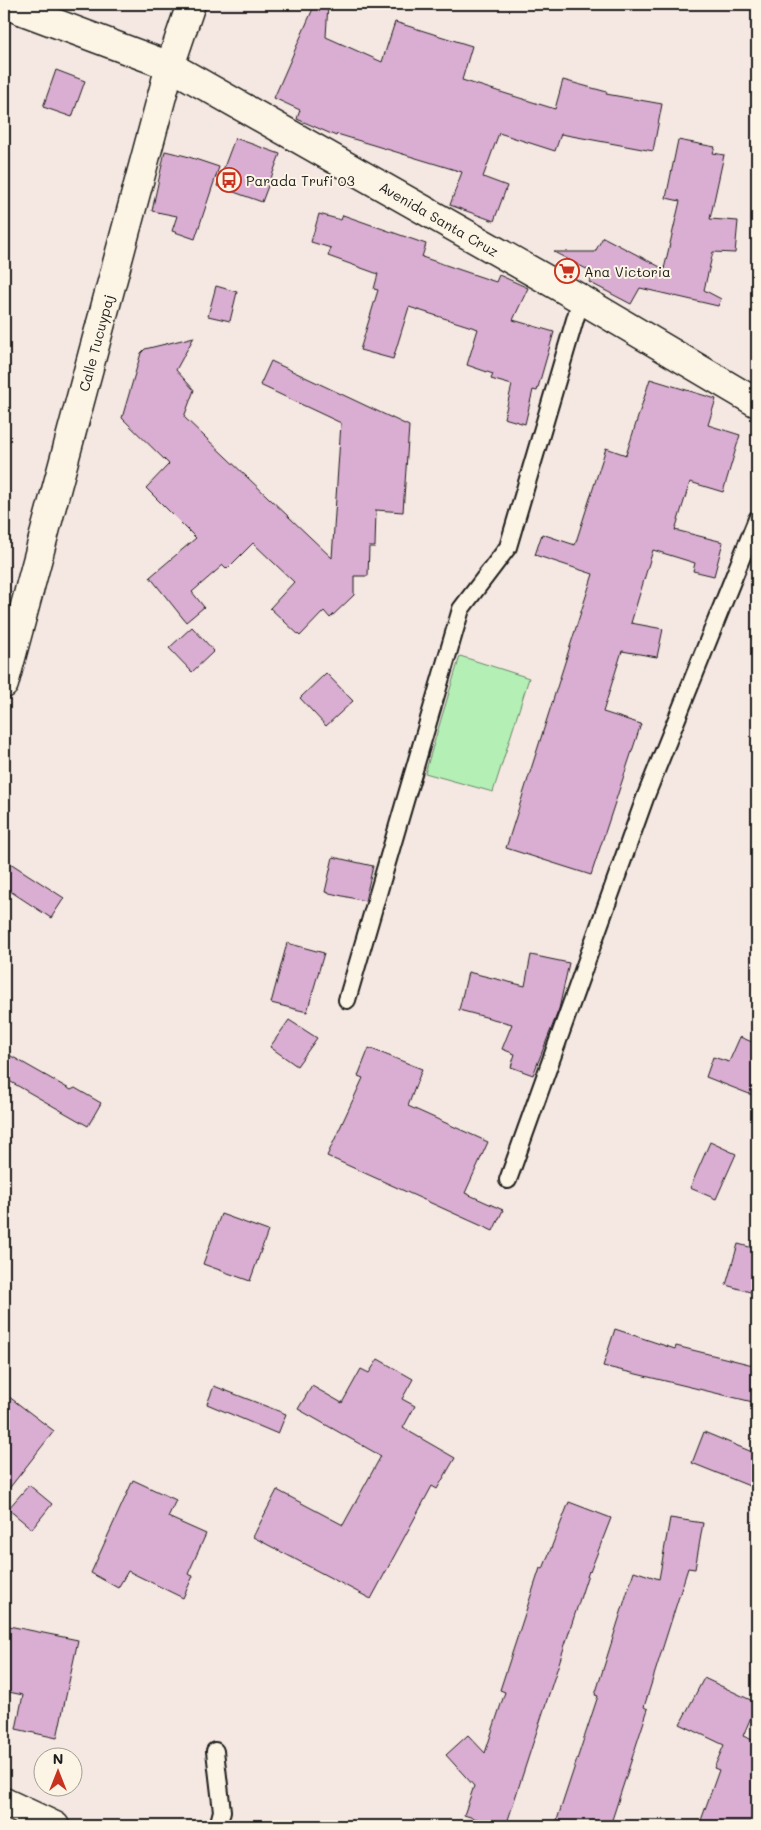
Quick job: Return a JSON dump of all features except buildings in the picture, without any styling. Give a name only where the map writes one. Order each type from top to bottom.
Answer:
[{"type":"street","name":"Avenida Santa Cruz","points":[[4,4],[170,66],[581,300],[757,403]]},
{"type":"street","name":"Calle Tucuypaj","points":[[4,684],[170,66],[191,4]]},
{"type":"street","points":[[4,1802],[55,1826]]},
{"type":"lane","points":[[347,1000],[461,610],[508,547],[581,300]]},
{"type":"lane","points":[[508,1180],[644,798],[757,519]]},
{"type":"lane","points":[[215,1751],[222,1811],[218,1826]]},
{"type":"green space","points":[[460,656],[529,678],[493,792],[425,773]]},
{"type":"place","name":"Parada Trufi 03","points":[[229,180]]},
{"type":"place","name":"Ana Victoria","points":[[567,271]]}]
